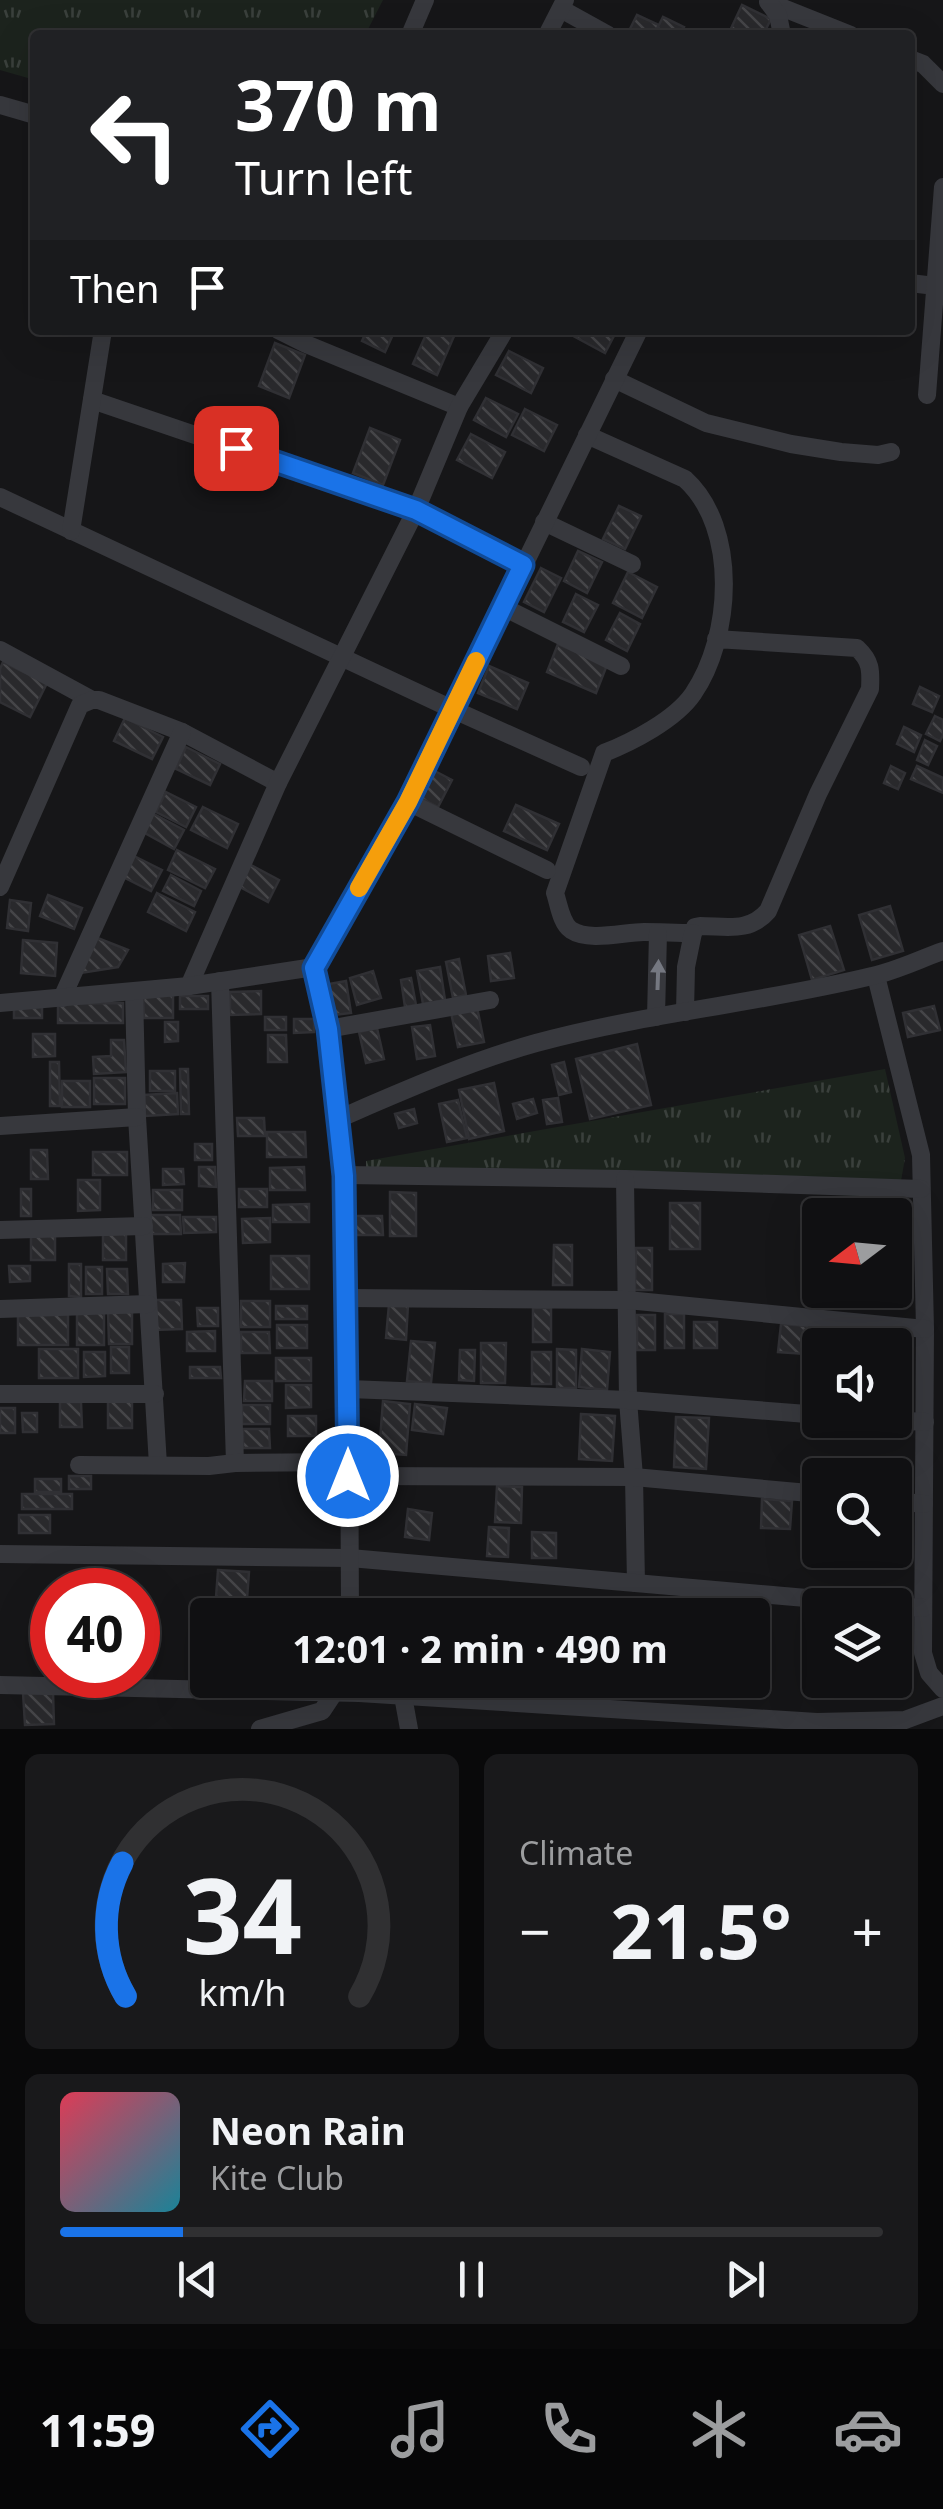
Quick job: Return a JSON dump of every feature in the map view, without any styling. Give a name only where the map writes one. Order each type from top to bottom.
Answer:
[{"type":"street","points":[[412,30],[426,0]]},
{"type":"street","points":[[766,1],[778,15],[781,30]]},
{"type":"street","points":[[766,1],[838,30]]},
{"type":"street","points":[[550,30],[563,5],[600,30]]},
{"type":"street","points":[[915,61],[943,84]]},
{"type":"street","points":[[0,105],[30,114]]},
{"type":"street","points":[[928,395],[943,187]]},
{"type":"street","points":[[915,284],[936,286]]},
{"type":"street","points":[[72,532],[102,335]]},
{"type":"street","points":[[288,335],[459,407]]},
{"type":"street","points":[[189,986],[278,783],[416,510],[459,407],[502,335]]},
{"type":"street","points":[[350,1598],[344,1176],[328,1029],[314,968],[408,802],[636,335]]},
{"type":"street","points":[[614,379],[706,423],[841,452],[891,452]]},
{"type":"street","points":[[92,400],[416,510],[523,565]]},
{"type":"street","points":[[587,435],[684,479],[697,490],[716,530],[724,574],[724,607],[711,659],[692,696],[658,726],[604,753],[556,893],[569,929],[578,933],[601,936],[693,932]]},
{"type":"street","points":[[0,497],[581,767]]},
{"type":"street","points":[[544,522],[632,564]]},
{"type":"street","points":[[503,607],[622,666]]},
{"type":"street","points":[[685,1012],[686,967],[695,928],[749,926],[768,911],[818,794],[870,688],[872,669],[857,648],[716,639]]},
{"type":"street","points":[[0,650],[92,700]]},
{"type":"street","points":[[0,887],[80,705],[92,700],[182,732],[278,783]]},
{"type":"street","points":[[62,998],[182,732]]},
{"type":"street","points":[[408,802],[547,870]]},
{"type":"street","points":[[656,1017],[658,933]]},
{"type":"street","points":[[338,1119],[419,1084],[535,1044],[876,976],[943,951]]},
{"type":"street","points":[[0,1003],[189,986],[314,968]]},
{"type":"street","points":[[434,1698],[816,1722],[904,1720],[942,1706],[923,1653],[924,1504],[934,1463],[925,1422],[934,1352],[925,1328],[921,1155],[876,976]]},
{"type":"street","points":[[220,981],[235,1463]]},
{"type":"street","points":[[134,992],[158,1466]]},
{"type":"street","points":[[328,1029],[490,1000]]},
{"type":"street","points":[[0,1126],[138,1117]]},
{"type":"street","points":[[344,1176],[625,1179],[921,1189]]},
{"type":"street","points":[[625,1179],[628,1400],[636,1583]]},
{"type":"street","points":[[0,1230],[144,1226]]},
{"type":"street","points":[[346,1298],[627,1300],[925,1328]]},
{"type":"street","points":[[0,1309],[148,1304]]},
{"type":"street","points":[[349,1390],[628,1400],[802,1414]]},
{"type":"street","points":[[0,1394],[155,1394]]},
{"type":"street","points":[[912,1421],[925,1422]]},
{"type":"street","points":[[78,1465],[235,1463],[634,1477],[802,1492]]},
{"type":"street","points":[[912,1503],[924,1504]]},
{"type":"street","points":[[0,1554],[350,1558],[802,1598]]},
{"type":"street","points":[[912,1607],[924,1608]]},
{"type":"street","points":[[0,1686],[190,1687]]},
{"type":"street","points":[[260,1729],[322,1711],[334,1698]]},
{"type":"street","points":[[402,1698],[410,1729]]},
{"type":"green space","points":[[0,0],[383,0],[368,30],[30,30],[30,79],[0,70]]},
{"type":"green space","points":[[885,1069],[905,1158],[898,1198],[366,1172],[366,1161]]},
{"type":"building","points":[[742,5],[771,19],[766,30],[730,30]]},
{"type":"building","points":[[637,15],[659,25],[656,30],[630,30]]},
{"type":"building","points":[[663,17],[684,27],[682,30],[656,30]]},
{"type":"building","points":[[365,335],[393,335],[385,352],[362,341]]},
{"type":"building","points":[[426,335],[455,335],[437,375],[413,364]]},
{"type":"building","points":[[571,335],[614,335],[605,353]]},
{"type":"building","points":[[275,343],[305,355],[289,398],[259,386]]},
{"type":"building","points":[[509,351],[543,368],[531,393],[496,375]]},
{"type":"building","points":[[486,398],[518,414],[506,437],[474,420]]},
{"type":"building","points":[[525,409],[557,425],[544,451],[512,435]]},
{"type":"building","points":[[370,428],[400,440],[383,485],[353,473]]},
{"type":"building","points":[[471,434],[505,452],[492,478],[457,460]]},
{"type":"building","points":[[619,506],[641,516],[625,549],[603,539]]},
{"type":"building","points":[[578,551],[602,562],[587,593],[564,581]]},
{"type":"building","points":[[541,568],[561,578],[544,612],[524,602]]},
{"type":"building","points":[[628,572],[657,587],[642,618],[613,603]]},
{"type":"building","points":[[576,594],[598,605],[584,632],[563,622]]},
{"type":"building","points":[[620,613],[640,624],[627,651],[606,640]]},
{"type":"building","points":[[558,644],[607,665],[596,693],[547,672]]},
{"type":"building","points":[[3,662],[47,683],[30,717],[0,702]]},
{"type":"building","points":[[489,666],[528,683],[517,709],[478,693]]},
{"type":"building","points":[[920,687],[939,696],[932,712],[913,704]]},
{"type":"building","points":[[935,716],[943,720],[940,741],[926,734]]},
{"type":"building","points":[[125,718],[163,737],[152,759],[114,741]]},
{"type":"building","points":[[904,727],[921,735],[914,752],[897,744]]},
{"type":"building","points":[[925,740],[937,746],[928,765],[917,760]]},
{"type":"building","points":[[186,747],[220,764],[210,785],[176,769]]},
{"type":"building","points":[[891,766],[905,773],[898,789],[884,783]]},
{"type":"building","points":[[917,766],[943,778],[943,793],[911,779]]},
{"type":"building","points":[[429,768],[452,780],[438,807],[415,795]]},
{"type":"building","points":[[166,792],[196,807],[186,827],[156,812]]},
{"type":"building","points":[[516,805],[559,824],[547,850],[504,831]]},
{"type":"building","points":[[203,807],[238,824],[227,848],[191,830]]},
{"type":"building","points":[[150,812],[184,830],[174,849],[141,831]]},
{"type":"building","points":[[177,850],[215,869],[205,888],[168,870]]},
{"type":"building","points":[[132,855],[162,870],[151,891],[121,876]]},
{"type":"building","points":[[249,864],[279,880],[268,902],[238,886]]},
{"type":"building","points":[[171,875],[201,891],[194,906],[163,891]]},
{"type":"building","points":[[157,893],[195,912],[186,931],[148,912]]},
{"type":"building","points":[[48,895],[82,908],[74,929],[40,916]]},
{"type":"building","points":[[10,900],[31,903],[28,931],[7,928]]},
{"type":"building","points":[[890,906],[903,951],[872,960],[859,915]]},
{"type":"building","points":[[830,926],[844,970],[812,980],[799,935]]},
{"type":"building","points":[[95,937],[128,950],[118,967],[81,973]]},
{"type":"building","points":[[23,940],[57,943],[55,976],[21,973]]},
{"type":"building","points":[[510,953],[514,978],[491,981],[488,956]]},
{"type":"building","points":[[459,959],[466,995],[453,998],[446,962]]},
{"type":"building","points":[[440,967],[445,1000],[423,1004],[417,971]]},
{"type":"building","points":[[373,971],[381,998],[357,1005],[350,978]]},
{"type":"building","points":[[411,978],[416,1005],[405,1007],[401,980]]},
{"type":"building","points":[[346,981],[351,1013],[333,1015],[329,984]]},
{"type":"building","points":[[261,991],[261,1014],[230,1015],[230,992]]},
{"type":"building","points":[[143,995],[173,995],[173,1018],[144,1018]]},
{"type":"building","points":[[180,996],[208,996],[208,1009],[180,1009]]},
{"type":"building","points":[[123,1003],[123,1023],[58,1023],[58,1004]]},
{"type":"building","points":[[14,1005],[42,1005],[42,1018],[14,1018]]},
{"type":"building","points":[[934,1006],[940,1030],[908,1037],[903,1013]]},
{"type":"building","points":[[477,1007],[484,1042],[458,1047],[451,1012]]},
{"type":"building","points":[[265,1017],[286,1017],[286,1030],[265,1030]]},
{"type":"building","points":[[294,1019],[314,1019],[314,1032],[294,1033]]},
{"type":"building","points":[[165,1022],[178,1022],[178,1041],[165,1042]]},
{"type":"building","points":[[430,1025],[435,1056],[417,1059],[412,1027]]},
{"type":"building","points":[[377,1028],[384,1059],[366,1063],[359,1032]]},
{"type":"building","points":[[33,1034],[55,1034],[55,1056],[33,1057]]},
{"type":"building","points":[[268,1035],[286,1035],[287,1062],[268,1062]]},
{"type":"building","points":[[111,1040],[124,1040],[126,1072],[94,1074],[93,1057],[111,1056]]},
{"type":"building","points":[[637,1044],[651,1105],[590,1119],[576,1059]]},
{"type":"building","points":[[50,1062],[59,1062],[60,1106],[50,1106]]},
{"type":"building","points":[[564,1062],[571,1092],[559,1095],[552,1065]]},
{"type":"building","points":[[180,1069],[188,1069],[189,1114],[181,1114]]},
{"type":"building","points":[[150,1071],[175,1071],[175,1091],[150,1091]]},
{"type":"building","points":[[94,1078],[125,1078],[125,1104],[94,1104]]},
{"type":"building","points":[[62,1081],[90,1081],[90,1107],[62,1107]]},
{"type":"building","points":[[494,1083],[504,1131],[469,1139],[459,1090]]},
{"type":"building","points":[[177,1093],[178,1114],[145,1116],[144,1095]]},
{"type":"building","points":[[558,1098],[562,1122],[547,1124],[543,1100]]},
{"type":"building","points":[[533,1099],[537,1113],[517,1119],[513,1104]]},
{"type":"building","points":[[458,1100],[467,1138],[447,1142],[439,1104]]},
{"type":"building","points":[[414,1109],[417,1123],[399,1128],[395,1114]]},
{"type":"building","points":[[237,1118],[264,1118],[265,1136],[238,1136]]},
{"type":"building","points":[[267,1132],[305,1132],[306,1157],[267,1157]]},
{"type":"building","points":[[195,1144],[212,1144],[212,1160],[195,1160]]},
{"type":"building","points":[[31,1150],[47,1150],[48,1179],[31,1179]]},
{"type":"building","points":[[93,1152],[127,1152],[127,1175],[93,1175]]},
{"type":"building","points":[[199,1167],[215,1167],[216,1187],[199,1186]]},
{"type":"building","points":[[304,1167],[305,1190],[270,1190],[270,1168]]},
{"type":"building","points":[[163,1169],[183,1169],[184,1184],[163,1185]]},
{"type":"building","points":[[78,1180],[100,1180],[100,1210],[78,1211]]},
{"type":"building","points":[[21,1189],[31,1189],[31,1216],[21,1216]]},
{"type":"building","points":[[239,1189],[267,1189],[267,1207],[239,1207]]},
{"type":"building","points":[[153,1190],[182,1190],[182,1210],[153,1210]]},
{"type":"building","points":[[390,1192],[416,1193],[416,1236],[390,1236]]},
{"type":"building","points":[[670,1203],[700,1203],[700,1249],[670,1249]]},
{"type":"building","points":[[309,1204],[309,1222],[273,1222],[273,1205]]},
{"type":"building","points":[[150,1215],[180,1215],[181,1234],[151,1234]]},
{"type":"building","points":[[354,1216],[382,1216],[383,1235],[354,1235]]},
{"type":"building","points":[[183,1217],[216,1217],[216,1232],[184,1233]]},
{"type":"building","points":[[270,1218],[270,1242],[243,1243],[242,1219]]},
{"type":"building","points":[[31,1232],[55,1232],[55,1260],[31,1260]]},
{"type":"building","points":[[103,1233],[126,1233],[126,1260],[103,1260]]},
{"type":"building","points":[[554,1245],[572,1245],[572,1285],[553,1285]]},
{"type":"building","points":[[636,1248],[652,1248],[652,1290],[635,1290]]},
{"type":"building","points":[[271,1256],[309,1256],[309,1289],[271,1289]]},
{"type":"building","points":[[185,1263],[184,1282],[163,1282],[163,1264]]},
{"type":"building","points":[[69,1264],[81,1264],[81,1297],[69,1296]]},
{"type":"building","points":[[9,1266],[30,1266],[30,1281],[10,1282]]},
{"type":"building","points":[[86,1267],[102,1267],[102,1294],[86,1294]]},
{"type":"building","points":[[107,1269],[127,1269],[128,1294],[108,1294]]},
{"type":"building","points":[[154,1300],[181,1300],[182,1329],[154,1330]]},
{"type":"building","points":[[241,1301],[270,1301],[270,1327],[241,1327]]},
{"type":"building","points":[[389,1304],[408,1305],[406,1340],[386,1338]]},
{"type":"building","points":[[276,1306],[307,1306],[307,1319],[276,1319]]},
{"type":"building","points":[[197,1308],[218,1308],[218,1326],[198,1326]]},
{"type":"building","points":[[533,1308],[551,1308],[551,1342],[533,1342]]},
{"type":"building","points":[[77,1311],[104,1311],[104,1345],[77,1345]]},
{"type":"building","points":[[108,1311],[132,1311],[132,1344],[109,1344]]},
{"type":"building","points":[[68,1313],[68,1345],[18,1345],[18,1314]]},
{"type":"building","points":[[665,1314],[684,1314],[684,1348],[665,1348]]},
{"type":"building","points":[[637,1315],[655,1315],[655,1350],[637,1350]]},
{"type":"building","points":[[694,1322],[717,1322],[717,1348],[694,1348]]},
{"type":"building","points":[[781,1324],[807,1326],[802,1328],[802,1354],[778,1352]]},
{"type":"building","points":[[277,1325],[307,1325],[307,1348],[277,1348]]},
{"type":"building","points":[[215,1331],[215,1351],[187,1351],[187,1332]]},
{"type":"building","points":[[241,1332],[269,1332],[270,1353],[241,1353]]},
{"type":"building","points":[[411,1341],[435,1343],[431,1383],[407,1381]]},
{"type":"building","points":[[481,1343],[506,1343],[505,1383],[481,1383]]},
{"type":"building","points":[[111,1347],[129,1347],[129,1373],[111,1373]]},
{"type":"building","points":[[39,1349],[78,1349],[78,1378],[39,1378]]},
{"type":"building","points":[[557,1349],[576,1350],[576,1388],[557,1388]]},
{"type":"building","points":[[582,1349],[610,1352],[607,1390],[579,1387]]},
{"type":"building","points":[[460,1350],[475,1350],[474,1381],[459,1380]]},
{"type":"building","points":[[84,1352],[105,1352],[105,1376],[84,1377]]},
{"type":"building","points":[[532,1352],[551,1352],[551,1384],[532,1384]]},
{"type":"building","points":[[276,1358],[311,1358],[311,1381],[276,1381]]},
{"type":"building","points":[[190,1367],[220,1367],[221,1378],[190,1378]]},
{"type":"building","points":[[245,1381],[272,1381],[272,1401],[244,1401]]},
{"type":"building","points":[[286,1385],[311,1385],[311,1407],[286,1408]]},
{"type":"building","points":[[108,1398],[132,1398],[132,1428],[108,1428]]},
{"type":"building","points":[[383,1401],[410,1404],[406,1455],[379,1453]]},
{"type":"building","points":[[60,1402],[81,1402],[82,1427],[60,1427]]},
{"type":"building","points":[[415,1404],[447,1408],[443,1434],[412,1430]]},
{"type":"building","points":[[242,1405],[270,1405],[270,1424],[242,1424]]},
{"type":"building","points":[[0,1408],[15,1408],[15,1433],[0,1433]]},
{"type":"building","points":[[22,1413],[37,1413],[37,1432],[23,1432]]},
{"type":"building","points":[[581,1414],[615,1416],[612,1461],[579,1459]]},
{"type":"building","points":[[288,1416],[316,1416],[316,1436],[288,1436]]},
{"type":"building","points":[[676,1417],[709,1418],[706,1469],[674,1467]]},
{"type":"building","points":[[243,1429],[269,1429],[270,1448],[243,1448]]},
{"type":"building","points":[[69,1476],[91,1476],[91,1489],[69,1489]]},
{"type":"building","points":[[35,1479],[61,1479],[61,1492],[35,1492]]},
{"type":"building","points":[[497,1486],[522,1487],[521,1523],[495,1522]]},
{"type":"building","points":[[22,1494],[72,1494],[72,1509],[22,1509]]},
{"type":"building","points":[[762,1499],[792,1501],[790,1529],[761,1528]]},
{"type":"building","points":[[408,1509],[432,1513],[429,1540],[405,1537]]},
{"type":"building","points":[[19,1515],[50,1515],[50,1533],[19,1533]]},
{"type":"building","points":[[489,1527],[509,1528],[508,1557],[487,1556]]},
{"type":"building","points":[[532,1532],[556,1533],[556,1558],[532,1558]]},
{"type":"building","points":[[218,1570],[249,1572],[247,1598],[216,1598]]},
{"type":"building","points":[[23,1693],[30,1693],[30,1698],[53,1698],[54,1724],[25,1725]]},
{"type":"slow traffic","points":[[359,888],[408,802],[476,661]]},
{"type":"route","points":[[236,448],[416,510],[523,565],[408,802],[314,968],[328,1029],[344,1176],[348,1476]]}]
